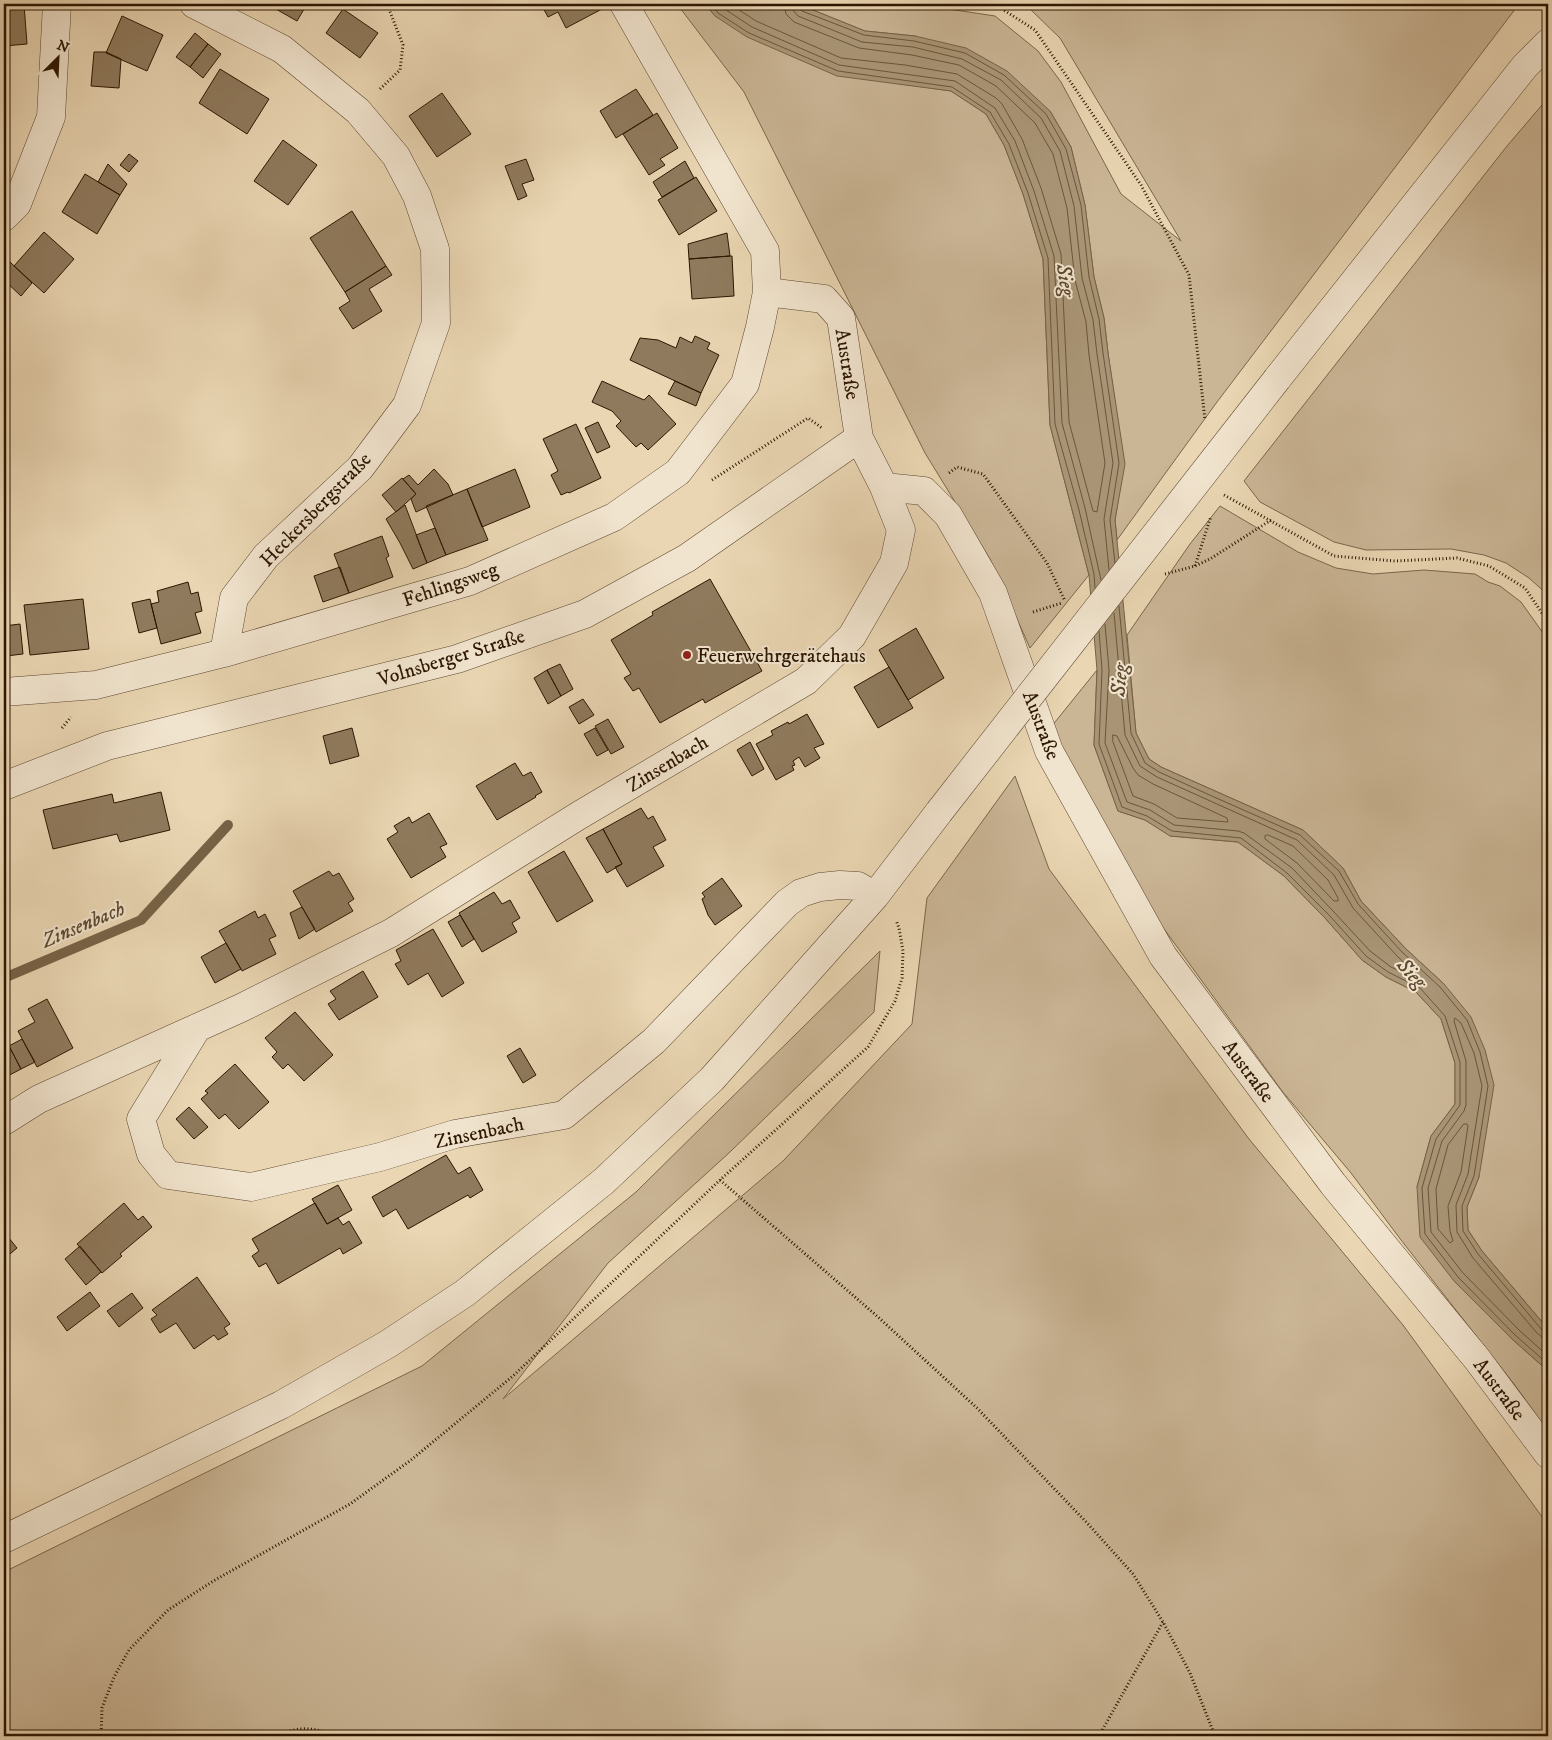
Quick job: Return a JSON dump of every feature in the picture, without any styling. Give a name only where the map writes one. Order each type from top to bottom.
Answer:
[{"type":"street","points":[[4,217],[17,204],[51,117],[58,4]]},
{"type":"street","name":"Heckersbergstraße","points":[[194,4],[282,49],[358,111],[396,156],[416,196],[435,249],[436,323],[407,405],[360,468],[266,556],[234,598],[224,653]]},
{"type":"street","points":[[624,4],[765,252],[767,292]]},
{"type":"street","points":[[1525,66],[1548,24]]},
{"type":"street","points":[[4,1539],[281,1405],[388,1344],[465,1293],[604,1181],[712,1079],[875,896],[1277,379],[1525,66],[1548,43]]},
{"type":"street","name":"Fehlingsweg","points":[[4,692],[96,685],[224,653],[470,581],[614,518],[678,472],[745,384],[767,292]]},
{"type":"street","name":"Austraße","points":[[767,292],[824,299],[841,318],[853,442],[884,488]]},
{"type":"street","name":"Volnsberger Straße","points":[[4,786],[107,746],[457,660],[585,614],[687,558],[853,442]]},
{"type":"street","points":[[884,488],[924,492]]},
{"type":"street","name":"Zinsenbach","points":[[4,1121],[39,1100],[241,1008],[391,933],[578,816],[806,681],[852,636],[894,564],[901,530],[884,488]]},
{"type":"street","name":"Austraße","points":[[924,492],[948,515],[993,593],[1049,751],[1163,956],[1333,1184],[1477,1359],[1548,1454]]},
{"type":"street","name":"Zinsenbach","points":[[196,1028],[141,1119],[151,1154],[168,1175],[252,1187],[380,1157],[455,1134],[564,1114],[654,1040],[787,903],[801,893],[840,885],[858,886],[875,896]]},
{"type":"path","points":[[387,4],[404,45],[400,70]]},
{"type":"path","points":[[981,4],[999,7],[1036,30],[1141,185],[1189,275],[1205,421]]},
{"type":"path","points":[[678,472],[710,482],[808,418],[853,442]]},
{"type":"path","points":[[924,492],[957,467],[982,474],[1048,563],[1066,602]]},
{"type":"path","points":[[1220,492],[1334,556],[1394,561],[1457,558],[1490,566],[1526,588],[1548,622]]},
{"type":"path","points":[[1195,566],[1214,510]]},
{"type":"path","points":[[1183,569],[1195,566],[1210,558],[1271,520]]},
{"type":"path","points":[[101,1736],[102,1708],[114,1678],[129,1650],[168,1610],[215,1580],[350,1504],[410,1460],[513,1376],[720,1180],[868,1047],[895,1001],[902,978],[903,951],[899,928],[893,911],[875,896]]},
{"type":"path","points":[[720,1180],[878,1317],[978,1408],[1133,1574],[1163,1622],[1190,1673],[1215,1736]]},
{"type":"path","points":[[1099,1736],[1163,1622]]},
{"type":"path","points":[[277,1736],[297,1729],[316,1729],[337,1736]]},
{"type":"shaded area","points":[[677,4],[705,4],[715,16],[903,84],[951,91],[986,114],[1004,145],[1023,194],[1043,259],[1050,425],[1089,575],[1030,648],[990,559],[925,453],[744,92]]},
{"type":"shaded area","points":[[798,4],[916,4],[995,16],[1038,51],[1061,82],[1121,194],[1181,241],[1060,38],[1030,9],[1010,4],[1519,4],[1217,402],[1117,540],[1115,520],[1124,464],[1104,318],[1094,277],[1085,205],[1071,147],[1050,111],[915,36],[865,31]]},
{"type":"shaded area","points":[[1548,98],[1548,595],[1529,578],[1506,563],[1484,555],[1451,549],[1366,550],[1334,542],[1260,502],[1244,481],[1507,146]]},
{"type":"shaded area","points":[[1220,506],[1298,552],[1336,568],[1373,574],[1424,570],[1475,574],[1488,582],[1500,586],[1521,602],[1548,640],[1548,1329],[1482,1251],[1468,1230],[1467,1207],[1479,1177],[1444,984],[1406,949],[1361,901],[1343,868],[1303,830],[1161,767],[1149,759],[1136,733],[1127,635],[1190,544]]},
{"type":"shaded area","points":[[1097,670],[1094,745],[1118,811],[1145,820],[1171,836],[1238,842],[1284,876],[1362,960],[1386,977],[1416,992],[1441,1019],[1455,1063],[1455,1104],[1431,1136],[1417,1187],[1512,1339],[1548,1371],[1548,1431],[1514,1384],[1351,1173],[1282,1091],[1159,922],[1051,727]]},
{"type":"shaded area","points":[[1015,776],[1049,869],[1249,1139],[1403,1325],[1548,1525],[1548,1736],[4,1736],[4,1572],[422,1366],[636,1192],[880,951],[874,1012],[730,1152],[608,1263],[503,1399],[783,1161],[912,1024],[927,898]]},
{"type":"water","name":"Sieg","points":[[705,4],[798,4],[865,31],[915,36],[966,48],[1007,71],[1050,111],[1071,147],[1085,205],[1094,277],[1104,318],[1125,464],[1115,520],[1136,733],[1149,759],[1161,767],[1303,830],[1343,868],[1361,901],[1406,949],[1444,984],[1471,1017],[1485,1050],[1494,1085],[1479,1177],[1467,1207],[1468,1230],[1482,1251],[1548,1329],[1548,1371],[1512,1339],[1454,1281],[1420,1237],[1417,1187],[1431,1136],[1455,1104],[1455,1063],[1441,1019],[1416,992],[1386,977],[1362,960],[1284,876],[1238,842],[1170,836],[1145,820],[1118,811],[1094,745],[1097,670],[1089,575],[1050,425],[1043,259],[1023,194],[1004,145],[986,114],[951,91],[837,76],[747,37],[715,16]]},
{"type":"building","points":[[4,4],[24,4],[27,44],[4,46]]},
{"type":"building","points":[[267,4],[307,4],[297,21]]},
{"type":"building","points":[[541,4],[599,4],[602,9],[566,28],[558,12],[548,17]]},
{"type":"building","points":[[343,9],[378,33],[360,58],[326,33]]},
{"type":"building","points":[[122,16],[163,35],[147,71],[106,53]]},
{"type":"building","points":[[195,33],[208,44],[190,67],[176,57]]},
{"type":"building","points":[[208,44],[221,54],[203,78],[190,67]]},
{"type":"building","points":[[94,52],[106,52],[121,59],[119,88],[91,86]]},
{"type":"building","points":[[220,69],[269,99],[247,134],[199,103]]},
{"type":"building","points":[[636,89],[653,115],[616,138],[600,111]]},
{"type":"building","points":[[442,93],[471,134],[437,157],[409,116]]},
{"type":"building","points":[[657,113],[678,148],[660,159],[665,165],[649,175],[623,134]]},
{"type":"building","points":[[283,140],[317,165],[288,205],[254,181]]},
{"type":"building","points":[[129,154],[138,161],[129,172],[120,165]]},
{"type":"building","points":[[526,159],[534,180],[522,184],[527,196],[518,200],[505,166]]},
{"type":"building","points":[[685,161],[694,178],[662,197],[653,182]]},
{"type":"building","points":[[108,164],[127,184],[120,195],[98,182]]},
{"type":"building","points":[[85,174],[120,195],[97,234],[62,212]]},
{"type":"building","points":[[696,177],[717,211],[679,235],[658,200]]},
{"type":"building","points":[[352,211],[386,266],[345,292],[310,238]]},
{"type":"building","points":[[44,232],[74,259],[44,293],[14,266]]},
{"type":"building","points":[[727,233],[730,256],[689,259],[688,244]]},
{"type":"building","points":[[732,256],[734,296],[692,299],[689,259]]},
{"type":"building","points":[[10,262],[32,283],[21,296],[4,280],[4,269]]},
{"type":"building","points":[[386,266],[392,275],[369,289],[382,311],[353,329],[339,308],[350,301],[345,292]]},
{"type":"building","points":[[695,336],[710,343],[707,349],[719,355],[701,393],[630,360],[640,338],[658,340],[676,348],[680,337],[692,343]]},
{"type":"building","points":[[602,381],[644,400],[649,395],[676,424],[648,450],[641,443],[636,447],[616,426],[621,421],[612,411],[592,402]]},
{"type":"building","points":[[675,381],[701,393],[696,406],[668,394]]},
{"type":"building","points":[[598,422],[610,447],[597,453],[585,428]]},
{"type":"building","points":[[576,424],[601,478],[561,495],[551,475],[558,471],[543,439]]},
{"type":"building","points":[[434,469],[448,484],[453,495],[416,512],[411,499],[416,494],[403,479],[409,475],[418,485]]},
{"type":"building","points":[[515,469],[530,507],[482,527],[467,489]]},
{"type":"building","points":[[402,478],[416,494],[396,512],[382,495]]},
{"type":"building","points":[[467,489],[488,540],[446,555],[426,506]]},
{"type":"building","points":[[405,505],[427,563],[413,569],[386,519]]},
{"type":"building","points":[[435,528],[446,555],[427,563],[416,535]]},
{"type":"building","points":[[382,536],[389,556],[386,558],[393,577],[349,593],[334,554]]},
{"type":"building","points":[[340,567],[349,593],[323,602],[314,576]]},
{"type":"building","name":"Feuerwehrgerätehaus","points":[[710,579],[762,671],[705,703],[703,699],[660,723],[639,688],[633,691],[624,678],[631,674],[611,640],[653,615],[652,612]]},
{"type":"building","points":[[188,582],[191,594],[198,592],[202,611],[195,613],[201,633],[161,644],[151,604],[159,602],[157,591]]},
{"type":"building","points":[[83,599],[89,649],[30,655],[24,605]]},
{"type":"building","points":[[150,599],[157,628],[139,633],[132,603]]},
{"type":"building","points":[[20,624],[23,654],[6,656],[4,626]]},
{"type":"building","points":[[916,628],[944,678],[908,700],[879,650]]},
{"type":"building","points":[[560,664],[573,689],[561,696],[547,670]]},
{"type":"building","points":[[889,667],[913,708],[878,728],[854,687]]},
{"type":"building","points":[[547,670],[561,696],[548,704],[534,678]]},
{"type":"building","points":[[583,699],[594,715],[579,724],[569,707]]},
{"type":"building","points":[[807,714],[824,744],[814,748],[820,758],[805,767],[799,757],[793,761],[795,765],[792,766],[794,770],[776,780],[756,744],[773,735],[771,731]]},
{"type":"building","points":[[608,719],[624,747],[611,754],[595,726]]},
{"type":"building","points":[[352,728],[359,756],[330,764],[323,736]]},
{"type":"building","points":[[595,728],[608,750],[597,756],[584,734]]},
{"type":"building","points":[[750,742],[764,769],[752,776],[737,750]]},
{"type":"building","points":[[515,763],[523,776],[531,772],[542,792],[497,820],[476,786]]},
{"type":"building","points":[[161,792],[170,830],[120,842],[117,834],[53,849],[43,810],[112,794],[114,803]]},
{"type":"building","points":[[641,808],[648,819],[653,816],[666,840],[653,847],[664,866],[627,887],[615,867],[622,864],[603,829]]},
{"type":"building","points":[[429,813],[447,844],[440,847],[446,857],[411,878],[387,839],[398,832],[394,826],[409,817],[412,823]]},
{"type":"building","points":[[603,829],[622,864],[607,873],[586,838]]},
{"type":"building","points":[[564,851],[593,901],[557,922],[528,872]]},
{"type":"building","points":[[329,871],[333,876],[339,873],[354,899],[348,903],[353,911],[316,932],[293,891]]},
{"type":"building","points":[[722,878],[742,906],[715,925],[708,915],[702,899],[705,897],[702,893]]},
{"type":"building","points":[[494,892],[502,904],[510,900],[520,918],[512,923],[517,932],[482,952],[459,913]]},
{"type":"building","points":[[302,907],[315,929],[299,939],[290,913]]},
{"type":"building","points":[[255,911],[258,918],[265,914],[276,936],[269,939],[276,954],[242,971],[219,931]]},
{"type":"building","points":[[460,915],[474,939],[462,947],[448,922]]},
{"type":"building","points":[[433,929],[464,983],[442,997],[428,973],[408,985],[395,964],[401,961],[396,950]]},
{"type":"building","points":[[226,943],[241,969],[215,983],[201,957]]},
{"type":"building","points":[[363,971],[378,997],[339,1020],[328,1004],[336,999],[330,991]]},
{"type":"building","points":[[47,999],[73,1048],[37,1067],[18,1031],[35,1022],[28,1009]]},
{"type":"building","points":[[295,1012],[333,1055],[304,1081],[288,1064],[283,1069],[272,1057],[277,1052],[265,1038]]},
{"type":"building","points":[[22,1039],[35,1062],[21,1069],[9,1046]]},
{"type":"building","points":[[9,1046],[21,1069],[4,1078],[4,1049]]},
{"type":"building","points":[[520,1048],[536,1075],[523,1083],[507,1056]]},
{"type":"building","points":[[235,1064],[269,1102],[239,1129],[225,1114],[219,1119],[201,1099],[208,1093],[205,1091]]},
{"type":"building","points":[[189,1107],[208,1127],[194,1139],[176,1119]]},
{"type":"building","points":[[446,1155],[458,1174],[470,1167],[483,1190],[470,1198],[468,1195],[408,1229],[396,1209],[383,1217],[372,1197]]},
{"type":"building","points":[[338,1185],[352,1210],[327,1224],[312,1199]]},
{"type":"building","points":[[124,1203],[138,1220],[143,1216],[152,1227],[120,1254],[122,1256],[102,1273],[77,1244]]},
{"type":"building","points":[[315,1203],[327,1224],[338,1218],[343,1225],[349,1221],[362,1243],[343,1254],[340,1248],[278,1284],[266,1263],[259,1267],[252,1256],[259,1251],[252,1239]]},
{"type":"building","points":[[4,1232],[17,1248],[4,1259]]},
{"type":"building","points":[[80,1246],[101,1272],[86,1285],[65,1259]]},
{"type":"building","points":[[197,1277],[230,1324],[224,1328],[228,1334],[218,1340],[214,1335],[194,1349],[176,1323],[160,1333],[151,1319],[157,1315],[152,1310]]},
{"type":"building","points":[[90,1292],[100,1306],[67,1331],[57,1317]]},
{"type":"building","points":[[132,1293],[143,1308],[119,1327],[107,1311]]},
{"type":"waterway","name":"Zinsenbach","points":[[4,978],[141,920],[228,825]]},
{"type":"place","name":"Feuerwehrgerätehaus","points":[[687,655]]}]
